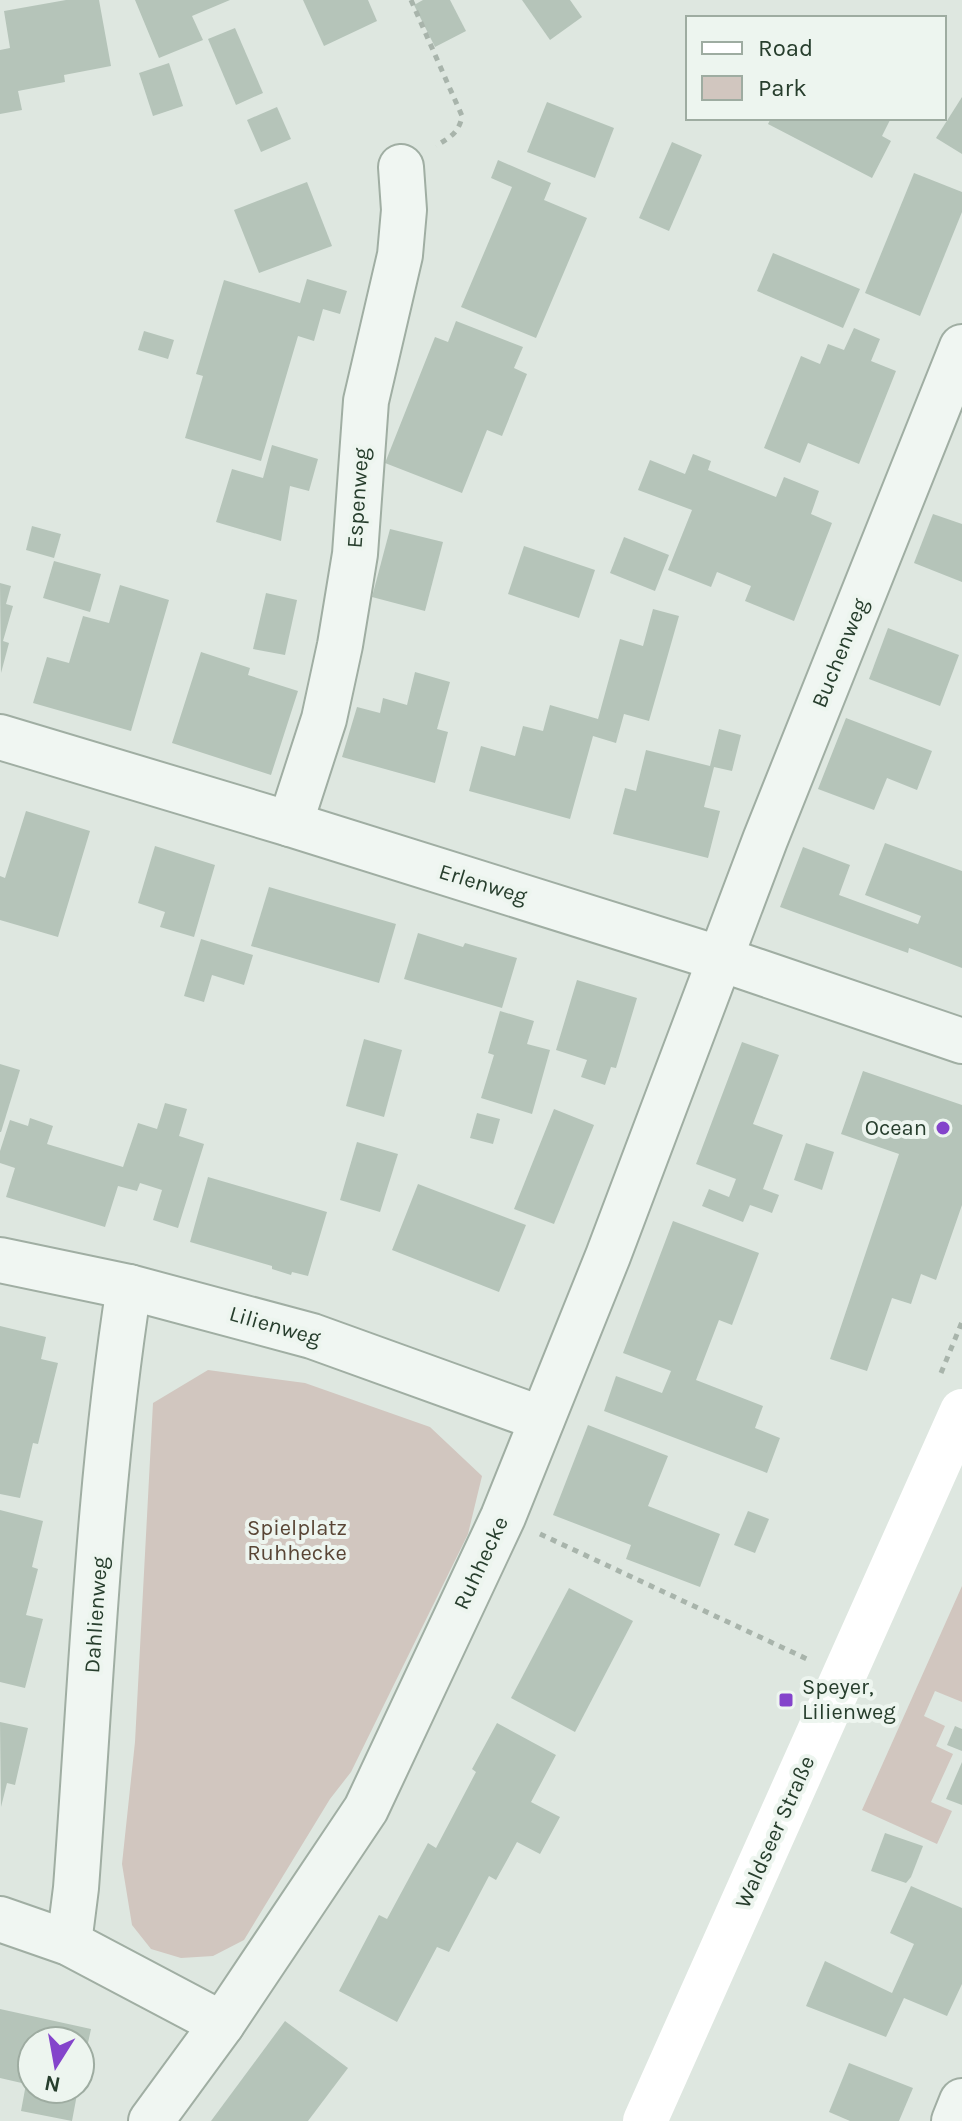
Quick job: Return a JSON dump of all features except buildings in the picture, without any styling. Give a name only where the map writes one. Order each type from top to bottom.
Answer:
[{"type":"main road","name":"Waldseer Straße","points":[[645,2121],[962,1411]]},
{"type":"street","name":"Espenweg","points":[[290,824],[324,719],[343,630],[355,554],[366,401],[400,255],[404,210],[401,167]]},
{"type":"street","name":"Buchenweg","points":[[721,959],[765,840],[962,347]]},
{"type":"street","name":"Erlenweg","points":[[0,737],[721,959],[962,1041]]},
{"type":"street","name":"Ruhhecke","points":[[151,2121],[222,2024],[366,1809],[503,1517],[608,1256],[721,959]]},
{"type":"street","name":"Lilienweg","points":[[0,1260],[129,1287],[312,1336],[542,1419]]},
{"type":"street","name":"Dahlienweg","points":[[69,1943],[76,1888],[106,1471],[129,1287]]},
{"type":"street","points":[[0,1919],[69,1943],[222,2024]]},
{"type":"street","points":[[954,2121],[962,2101]]},
{"type":"path","points":[[401,167],[455,134],[462,116],[411,0]]},
{"type":"path","points":[[503,1517],[811,1661]]},
{"type":"green space","name":"Spielplatz Ruhhecke","points":[[208,1370],[305,1383],[430,1427],[482,1476],[468,1534],[351,1772],[330,1799],[244,1940],[213,1956],[181,1958],[151,1949],[132,1925],[122,1864],[135,1742],[153,1403]]},
{"type":"green space","points":[[962,1586],[962,1702],[935,1691],[924,1716],[945,1726],[936,1746],[953,1754],[931,1802],[952,1811],[937,1844],[862,1810]]},
{"type":"place","name":"Ocean","points":[[943,1128]]},
{"type":"place","name":"Speyer, Lilienweg","points":[[786,1700]]}]
